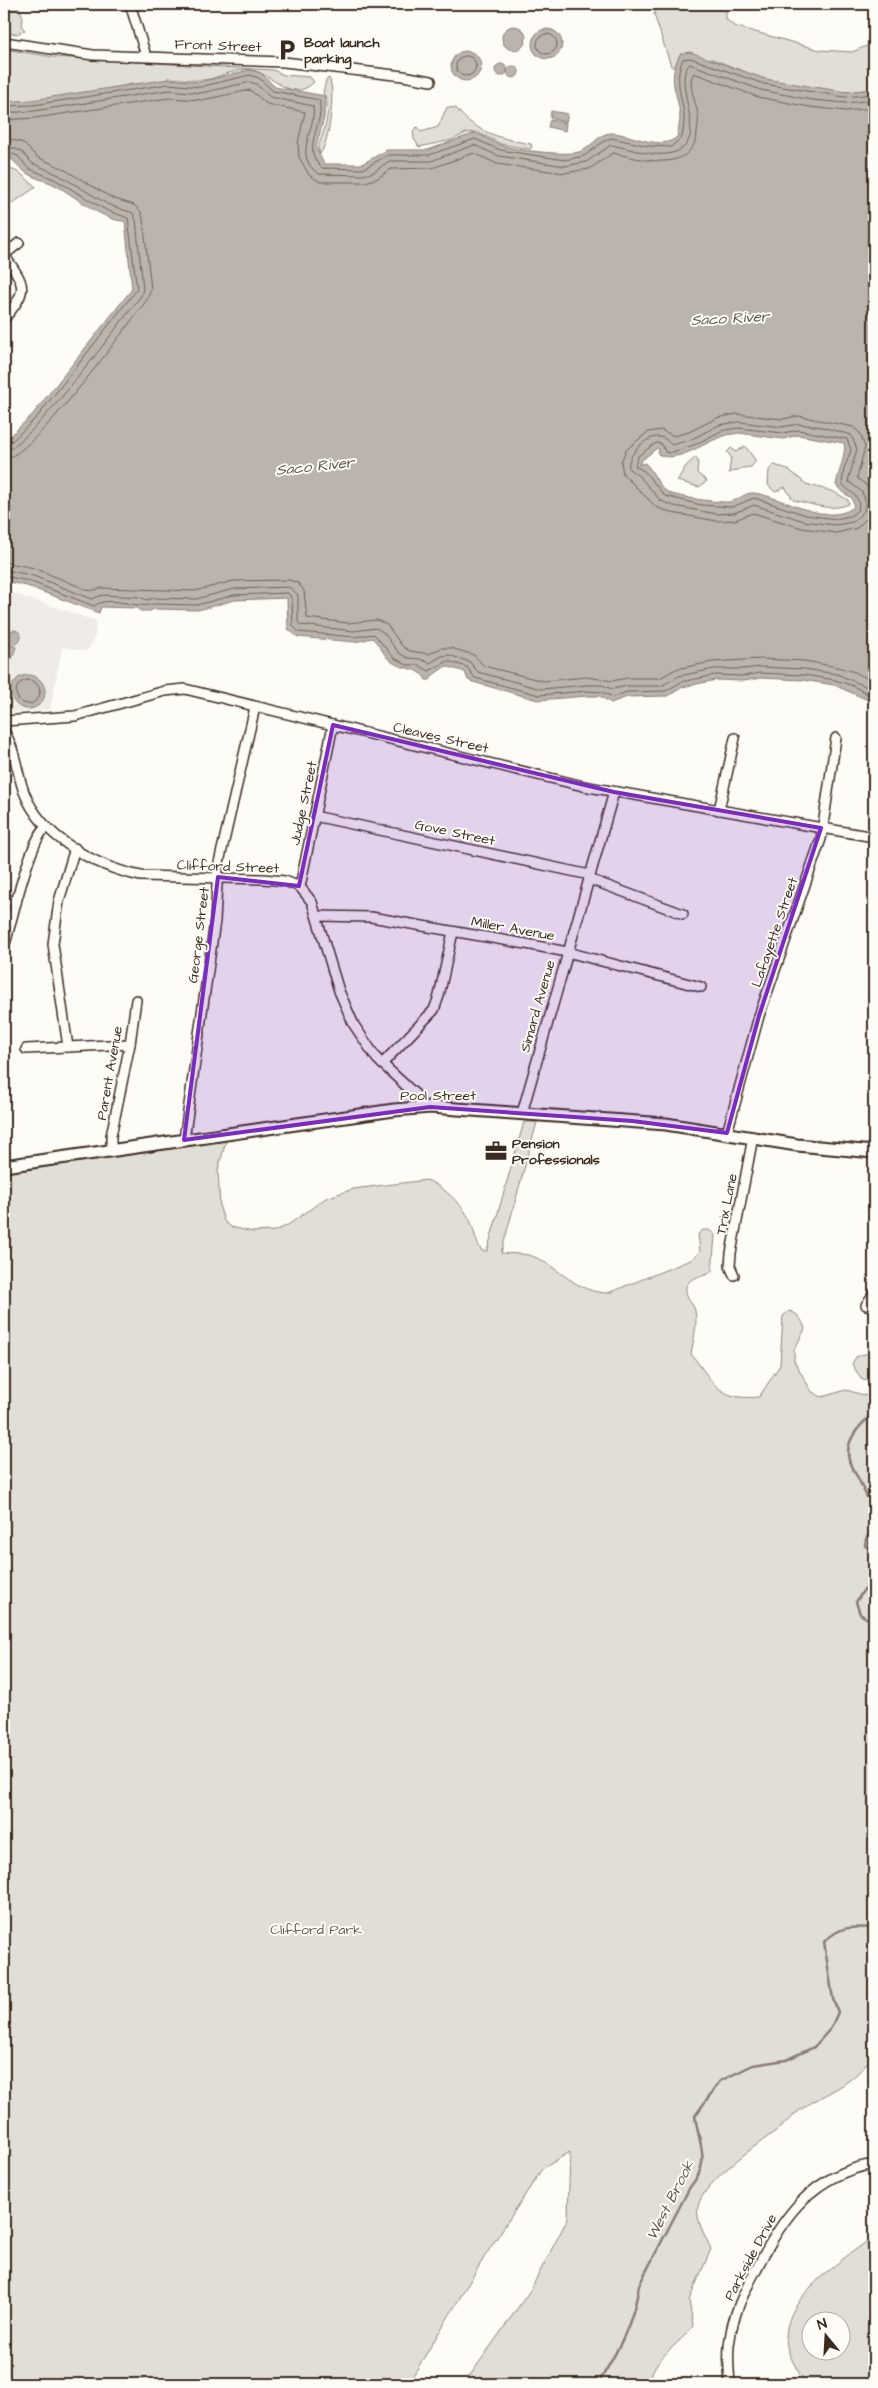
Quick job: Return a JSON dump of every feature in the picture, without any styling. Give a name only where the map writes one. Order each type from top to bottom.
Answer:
[{"type":"main road","name":"Pool Street","points":[[4,1166],[422,1107],[658,1123],[811,1146],[874,1152]]},
{"type":"street","points":[[130,4],[146,56]]},
{"type":"street","name":"Front Street","points":[[4,42],[66,52],[284,62],[431,81]]},
{"type":"street","points":[[4,319],[19,301],[23,288],[17,273],[4,255],[20,243]]},
{"type":"street","name":"Cleaves Street","points":[[4,721],[75,716],[175,689],[614,792],[874,837]]},
{"type":"street","name":"George Street","points":[[184,1140],[216,921],[218,867],[255,707]]},
{"type":"street","name":"Judge Street","points":[[300,887],[333,725]]},
{"type":"street","name":"Clifford Street","points":[[4,731],[27,799],[46,827],[75,848],[116,868],[141,876],[218,877],[285,881],[300,887]]},
{"type":"street","points":[[719,810],[735,738]]},
{"type":"street","name":"Lafayette Street","points":[[727,1133],[757,1023],[821,839],[821,828],[836,738]]},
{"type":"street","name":"Simard Avenue","points":[[522,1113],[614,792]]},
{"type":"street","name":"Gove Street","points":[[314,816],[589,877],[683,914]]},
{"type":"street","points":[[6,941],[16,903],[37,840],[46,827]]},
{"type":"street","points":[[68,1047],[53,944],[59,901],[75,848]]},
{"type":"street","points":[[300,887],[312,902],[345,1007],[362,1039],[382,1064],[417,1096],[422,1107]]},
{"type":"street","points":[[4,898],[16,903]]},
{"type":"street","name":"Miller Avenue","points":[[317,916],[371,917],[567,952],[701,987]]},
{"type":"street","points":[[382,1064],[434,1010],[439,996],[453,932]]},
{"type":"street","name":"Parent Avenue","points":[[111,1151],[111,1136],[130,1044],[136,1000]]},
{"type":"street","points":[[26,1049],[130,1044]]},
{"type":"street","name":"Trix Lane","points":[[734,1276],[730,1266],[732,1246],[754,1137]]},
{"type":"street","points":[[866,1305],[874,1293]]},
{"type":"street","name":"Parkside Drive","points":[[730,2384],[728,2357],[733,2324],[747,2287],[777,2230],[794,2207],[818,2187],[842,2174],[874,2164]]},
{"type":"highlighted area","points":[[333,725],[614,792],[821,828],[759,1016],[727,1133],[632,1121],[430,1107],[184,1140],[218,877],[299,886]]},
{"type":"shaded area","points":[[4,590],[96,621],[95,636],[87,651],[62,647],[50,710],[13,713],[4,705]]},
{"type":"green space","points":[[659,4],[709,4],[726,11],[726,19],[734,26],[820,50],[852,52],[874,43],[874,89],[846,92],[814,89],[764,79],[712,59],[680,55],[674,68],[671,66],[654,14]]},
{"type":"green space","points":[[18,6],[23,17],[22,27],[25,30],[17,34],[4,33],[4,8]]},
{"type":"green space","points":[[4,49],[54,57],[273,70],[284,75],[310,77],[314,82],[306,88],[289,89],[259,72],[246,70],[235,71],[204,80],[167,78],[167,82],[132,84],[75,97],[10,103],[4,101]]},
{"type":"green space","points":[[329,78],[332,105],[329,129],[320,154],[318,147],[325,127],[327,112],[326,99],[323,93],[326,80]]},
{"type":"green space","points":[[447,107],[456,108],[480,129],[499,137],[531,144],[532,147],[530,149],[501,144],[477,132],[466,133],[452,140],[419,147],[414,139],[413,131],[417,127],[421,132],[438,127]]},
{"type":"green space","points":[[6,167],[20,173],[36,187],[4,209],[4,168]]},
{"type":"green space","points":[[745,446],[756,461],[751,467],[729,473],[731,457],[727,452],[731,448],[736,452]]},
{"type":"green space","points":[[696,457],[698,461],[697,473],[707,481],[699,487],[677,481],[686,466]]},
{"type":"green space","points":[[774,465],[788,469],[806,484],[834,492],[848,500],[849,504],[821,507],[793,500],[785,487],[775,492],[768,485],[769,470]]},
{"type":"green space","name":"Clifford Park","points":[[524,1122],[537,1122],[501,1253],[532,1256],[587,1289],[608,1293],[693,1259],[700,1251],[698,1234],[703,1230],[709,1230],[715,1235],[712,1271],[690,1280],[686,1291],[696,1316],[691,1354],[718,1388],[734,1396],[759,1397],[780,1365],[783,1316],[789,1311],[799,1317],[805,1329],[794,1350],[794,1361],[812,1392],[822,1397],[846,1390],[874,1398],[874,2053],[850,2080],[799,2110],[780,2128],[732,2164],[702,2196],[697,2211],[698,2217],[711,2249],[689,2300],[693,2326],[660,2359],[651,2375],[649,2384],[464,2384],[531,2289],[568,2218],[570,2152],[542,2169],[485,2256],[408,2384],[4,2384],[4,1173],[226,1141],[218,1170],[220,1208],[224,1221],[231,1227],[253,1232],[275,1231],[288,1225],[326,1198],[353,1189],[427,1180],[441,1188],[465,1211],[480,1248],[482,1251],[487,1251]]},
{"type":"green space","points":[[874,1351],[874,1384],[861,1379],[852,1364],[856,1357]]},
{"type":"green space","points":[[874,2236],[874,2384],[806,2384],[788,2351],[787,2329],[792,2312],[802,2297],[830,2269]]},
{"type":"water","points":[[509,26],[519,26],[526,33],[526,43],[519,50],[509,50],[502,43],[502,33]]},
{"type":"water","points":[[547,29],[558,33],[562,44],[558,55],[547,59],[536,55],[532,44],[536,33]]},
{"type":"water","points":[[466,51],[477,55],[481,66],[477,77],[466,81],[455,77],[451,66],[455,55]]},
{"type":"water","name":"Saco River","points":[[690,52],[765,79],[846,92],[874,89],[874,709],[868,700],[834,685],[803,680],[760,678],[744,681],[716,680],[683,687],[668,696],[627,697],[611,703],[600,696],[538,700],[473,682],[468,680],[465,672],[446,666],[433,675],[430,680],[426,680],[420,673],[392,662],[372,638],[355,642],[298,637],[288,629],[287,598],[235,600],[198,610],[154,609],[140,611],[138,608],[101,607],[99,613],[27,586],[4,581],[4,442],[33,414],[132,289],[125,221],[108,217],[53,184],[28,174],[4,155],[4,102],[32,100],[169,79],[199,82],[250,70],[261,73],[275,87],[325,96],[324,118],[316,147],[324,164],[362,164],[387,150],[428,150],[475,133],[507,147],[540,152],[572,153],[587,148],[598,138],[611,133],[662,143],[677,137],[680,117],[673,79],[680,54]],"holes":[[[739,433],[783,439],[798,435],[844,443],[845,447],[836,485],[842,492],[852,498],[854,507],[843,513],[831,514],[818,513],[754,493],[729,502],[708,501],[681,496],[665,490],[645,463],[639,465],[642,460],[657,448],[659,449],[658,454],[665,457],[673,457],[730,434]]]},
{"type":"water","points":[[501,64],[507,70],[501,76],[495,70]]},
{"type":"water","points":[[513,66],[519,72],[513,78],[507,72]]},
{"type":"water","points":[[551,111],[568,114],[566,122],[550,118]]},
{"type":"water","points":[[550,120],[566,123],[565,131],[548,127]]},
{"type":"water","points":[[14,630],[19,632],[21,637],[19,642],[14,644],[9,642],[7,637],[9,632]]},
{"type":"water","points":[[6,643],[16,647],[12,659],[4,656]]},
{"type":"water","points":[[28,675],[40,680],[45,692],[40,704],[28,709],[16,704],[11,692],[16,680]]},
{"type":"waterway","name":"West Brook","points":[[874,1413],[857,1430],[848,1450],[851,1466],[874,1507]]},
{"type":"waterway","name":"West Brook","points":[[874,1527],[866,1539],[865,1546],[874,1549]]},
{"type":"waterway","name":"West Brook","points":[[874,1583],[863,1591],[856,1602],[860,1614],[874,1623]]},
{"type":"waterway","name":"West Brook","points":[[598,2384],[629,2324],[637,2299],[639,2285],[701,2169],[702,2153],[695,2116],[720,2081],[753,2065],[786,2060],[814,2047],[831,2028],[838,2012],[833,1999],[824,1942],[836,1932],[847,1928],[874,1928]]},
{"type":"place","name":"Boat launch parking","points":[[287,50]]},
{"type":"place","name":"Pension Professionals","points":[[496,1151]]}]
